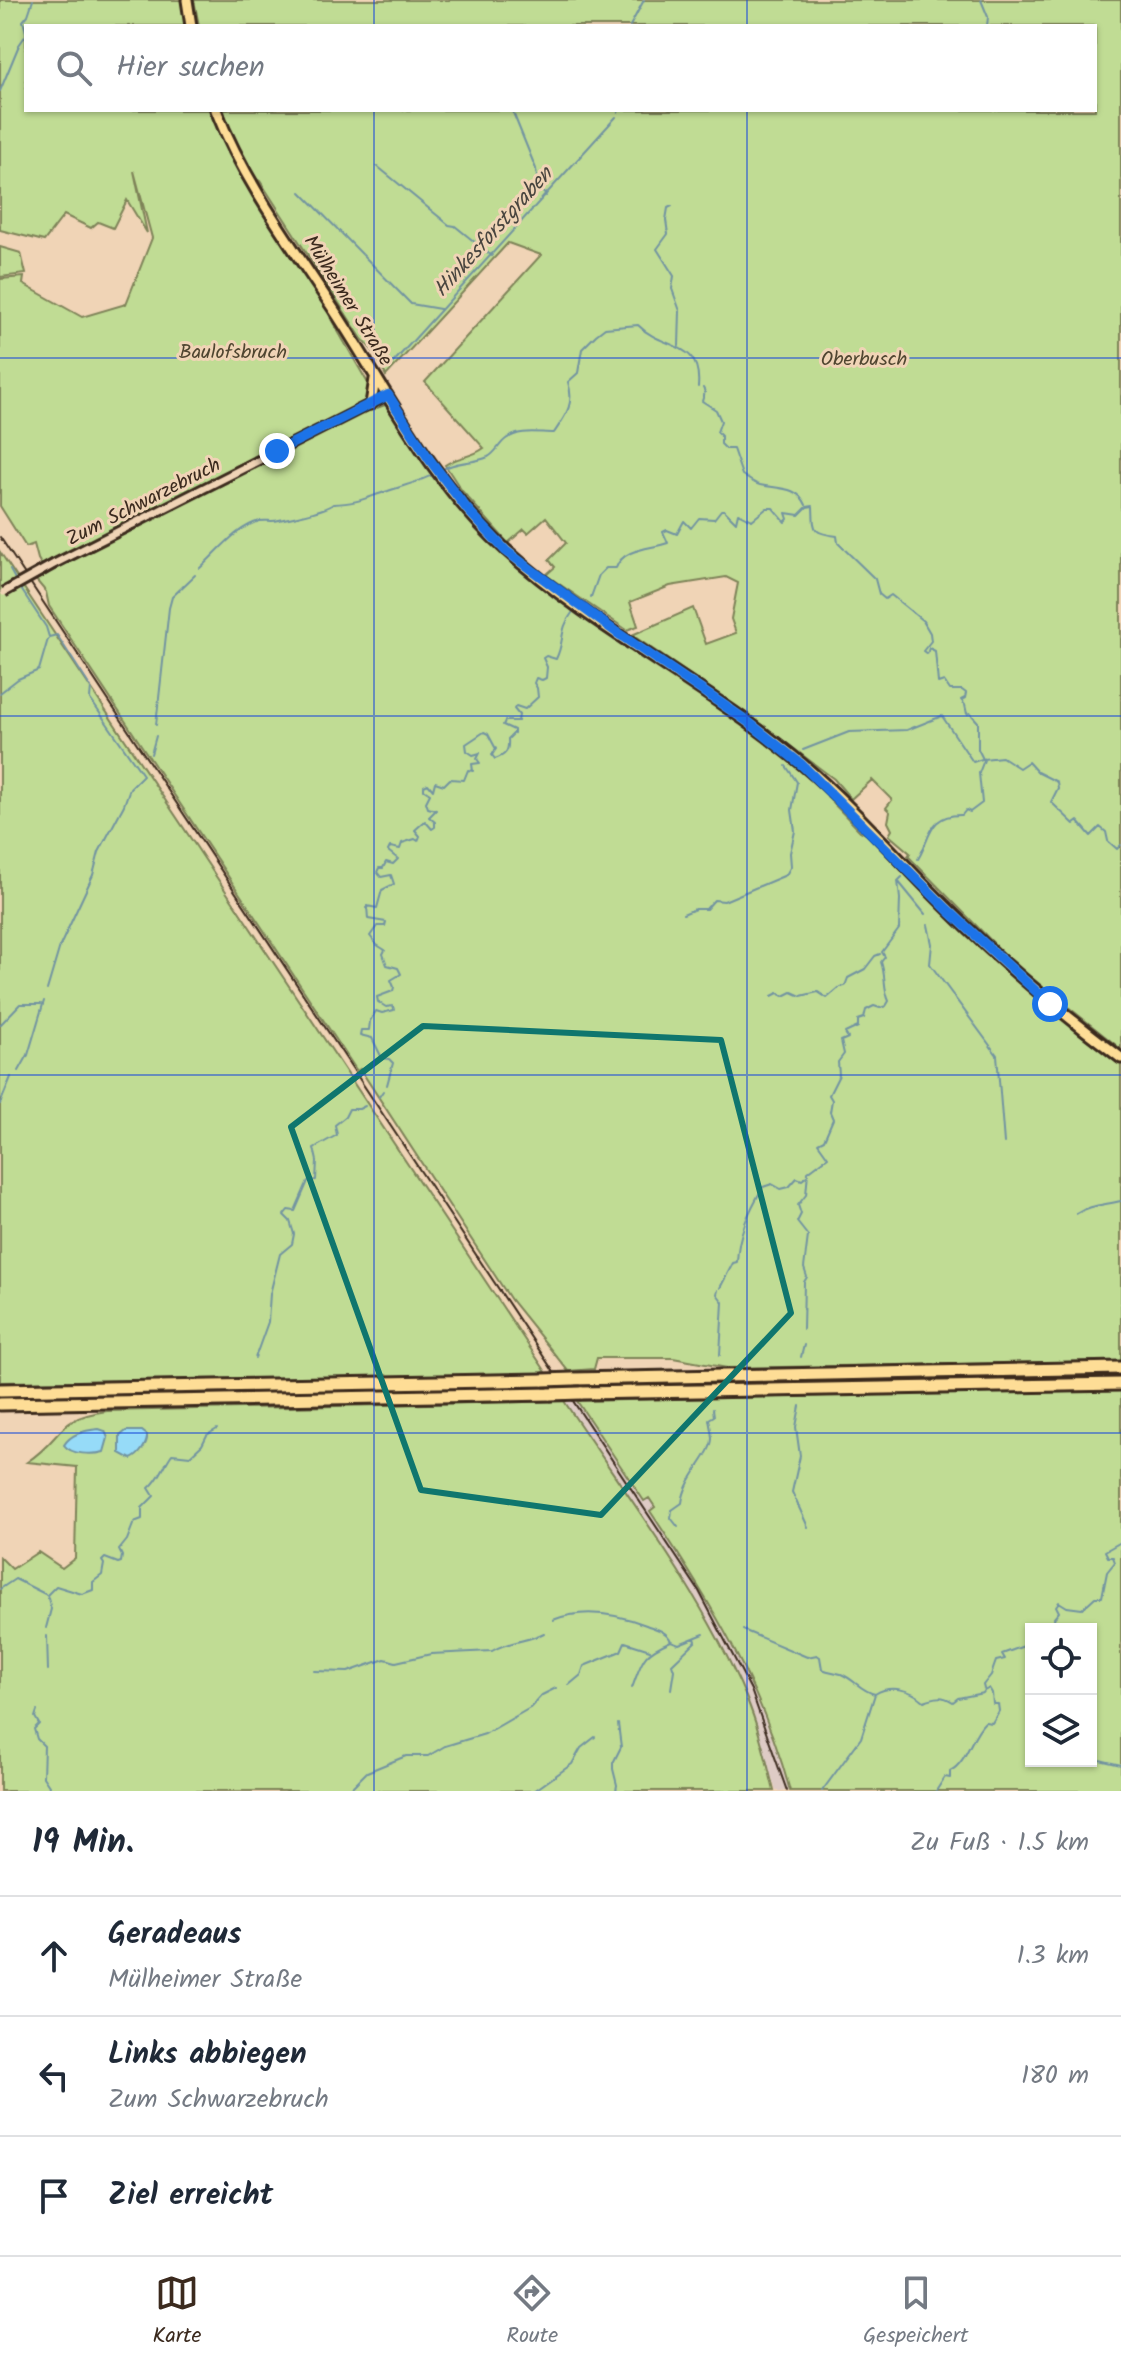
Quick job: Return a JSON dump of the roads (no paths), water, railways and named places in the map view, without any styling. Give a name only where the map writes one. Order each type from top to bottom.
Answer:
[{"type":"highway","points":[[0,1390],[1121,1368]]},
{"type":"highway","points":[[0,1404],[1121,1384]]},
{"type":"highway","points":[[77,1411],[118,1402]]},
{"type":"main road","points":[[187,0],[191,24]]},
{"type":"main road","name":"Mülheimer Straße","points":[[217,112],[251,181],[429,459],[467,509],[506,551],[590,614],[747,721],[802,765],[1011,970],[1121,1058]]},
{"type":"main road","points":[[371,404],[376,388],[375,376]]},
{"type":"street","name":"Zum Schwarzebruch","points":[[2,593],[388,395]]},
{"type":"water","points":[[99,1429],[105,1431],[108,1438],[104,1452],[88,1454],[64,1445],[75,1435]]},
{"type":"water","points":[[126,1431],[142,1431],[147,1435],[142,1449],[131,1459],[120,1453],[120,1436]]},
{"type":"waterway","points":[[24,25],[33,0]]},
{"type":"waterway","name":"Hinkesforstgraben","points":[[631,24],[644,0]]},
{"type":"waterway","points":[[981,0],[988,17],[987,24]]},
{"type":"waterway","points":[[0,91],[24,38]]},
{"type":"waterway","points":[[513,112],[536,169],[538,186],[546,196]]},
{"type":"waterway","name":"Hinkesforstgraben","points":[[391,365],[616,117]]},
{"type":"waterway","points":[[377,166],[492,256]]},
{"type":"waterway","points":[[301,192],[411,304],[440,309]]},
{"type":"waterway","points":[[672,206],[668,208],[666,220],[668,234],[657,249],[674,276],[672,289],[680,311],[679,346]]},
{"type":"waterway","points":[[441,470],[488,457],[506,439],[517,434],[554,433],[568,409],[568,382],[578,373],[582,349],[605,328],[638,325],[687,353],[698,372],[698,387]]},
{"type":"waterway","points":[[703,388],[702,401],[716,410],[721,421],[717,432],[721,436],[721,444],[726,449],[733,449],[742,475],[760,485],[793,491],[806,505]]},
{"type":"waterway","points":[[200,568],[235,534],[252,524],[291,518],[333,504],[362,500],[436,473]]},
{"type":"waterway","points":[[591,597],[599,575],[606,568],[616,568],[625,556],[638,550],[668,543],[663,532],[667,530],[677,534],[684,521],[691,528],[699,518],[714,519],[721,510],[736,522],[738,513],[752,520],[767,508],[773,508],[785,522],[788,519],[786,513],[799,515],[807,507],[813,506],[816,529],[823,534],[837,536],[838,543],[875,579],[879,594],[885,599],[891,595],[923,621],[931,641],[923,651],[927,654],[929,648],[935,651],[938,683],[944,681],[950,690],[966,693],[961,700],[967,714],[970,713],[978,722],[978,749],[983,759],[1002,757],[1019,768],[1028,762],[1037,772],[1057,782],[1058,788],[1051,802],[1074,824],[1078,821],[1091,836],[1100,827],[1117,849],[1121,845]]},
{"type":"waterway","points":[[10,570],[16,581]]},
{"type":"waterway","points":[[156,725],[169,608],[172,597],[195,575]]},
{"type":"waterway","points":[[19,586],[46,627],[49,637],[57,635],[91,688],[90,699],[143,775],[130,788],[99,852],[93,875],[60,946],[47,990]]},
{"type":"waterway","points":[[387,1085],[393,1063],[382,1058],[372,1038],[360,1035],[361,1030],[369,1030],[376,1011],[394,1010],[393,1006],[386,1007],[378,1002],[377,997],[393,991],[391,980],[401,974],[398,968],[387,965],[383,954],[385,950],[370,936],[377,926],[385,926],[386,922],[368,919],[367,906],[377,908],[382,890],[394,884],[391,875],[381,877],[377,872],[386,862],[393,864],[398,859],[388,851],[390,847],[400,849],[402,843],[418,841],[420,836],[415,830],[425,821],[432,829],[435,827],[435,822],[429,817],[436,810],[428,808],[426,802],[430,794],[424,786],[428,784],[433,790],[435,782],[444,785],[450,779],[464,780],[468,770],[473,771],[472,764],[480,763],[477,759],[480,753],[473,755],[467,751],[466,744],[484,732],[496,749],[492,755],[495,759],[506,752],[508,739],[514,730],[503,725],[505,721],[518,721],[516,706],[525,709],[538,697],[534,683],[536,678],[546,678],[547,667],[543,658],[556,659],[565,625],[572,613]]},
{"type":"waterway","points":[[0,693],[18,679],[39,670],[48,639]]},
{"type":"waterway","points":[[803,750],[849,732],[907,730],[942,716],[973,762],[982,759]]},
{"type":"waterway","points":[[151,754],[156,736]]},
{"type":"waterway","points":[[918,859],[937,823],[943,818],[962,815],[966,810],[970,812],[982,803],[979,773],[984,760]]},
{"type":"waterway","points":[[683,914],[706,909],[714,900],[724,901],[786,875],[791,866],[790,853],[795,831],[792,810],[797,782],[786,766]]},
{"type":"waterway","points":[[803,1329],[808,1236],[797,1222],[801,1214],[798,1205],[806,1195],[808,1172],[828,1157],[818,1143],[824,1140],[833,1119],[829,1095],[839,1075],[838,1062],[844,1054],[841,1041],[848,1038],[845,1033],[858,1027],[858,1020],[864,1018],[866,1010],[886,1006],[889,1001],[881,962],[885,957],[882,952],[899,929],[898,881],[902,877]]},
{"type":"waterway","points":[[898,881],[925,914]]},
{"type":"waterway","points":[[928,925],[932,944],[930,964],[997,1055],[1004,1143]]},
{"type":"waterway","points":[[772,996],[792,992],[801,996],[818,992],[827,998],[880,954]]},
{"type":"waterway","points":[[19,1071],[28,1055],[44,1001]]},
{"type":"waterway","points":[[0,1025],[20,1004],[41,1004]]},
{"type":"waterway","points":[[0,1104],[11,1077]]},
{"type":"waterway","points":[[379,1097],[383,1091]]},
{"type":"waterway","points":[[255,1358],[268,1322],[270,1294],[280,1254],[292,1244],[294,1234],[290,1221],[284,1215],[288,1210],[295,1211],[308,1181],[316,1180],[314,1148],[337,1135],[335,1125],[349,1109],[365,1106]]},
{"type":"waterway","points":[[720,1288],[733,1263],[737,1262],[745,1223],[763,1187],[772,1184],[781,1189],[789,1187],[797,1178],[802,1180],[806,1177]]},
{"type":"waterway","points":[[1076,1214],[1121,1201]]},
{"type":"waterway","points":[[718,1290],[717,1294],[723,1302],[720,1355]]},
{"type":"waterway","points":[[801,1357],[804,1345]]},
{"type":"waterway","points":[[800,1406],[796,1427],[800,1456],[792,1492],[808,1527]]},
{"type":"waterway","points":[[678,1527],[671,1518],[672,1510],[682,1503],[688,1484],[711,1446],[709,1419],[714,1416],[713,1409]]},
{"type":"waterway","points":[[46,1628],[51,1609],[47,1595],[56,1586],[82,1594],[93,1590],[93,1582],[102,1575],[102,1561],[105,1558],[121,1562],[119,1550],[134,1522],[142,1519],[142,1508],[154,1496],[149,1488],[172,1454],[190,1456],[202,1445],[207,1435],[217,1429]]},
{"type":"waterway","points":[[1055,1623],[1059,1602],[1067,1607],[1082,1609],[1095,1597],[1102,1597],[1107,1572],[1115,1562],[1105,1551],[1121,1542]]},
{"type":"waterway","points":[[0,1589],[15,1579],[45,1594]]},
{"type":"waterway","points":[[553,1620],[576,1614],[612,1615],[657,1629],[671,1641]]},
{"type":"waterway","points":[[743,1630],[807,1657],[817,1655],[822,1669],[846,1676],[875,1694]]},
{"type":"waterway","points":[[314,1671],[348,1672],[385,1659],[396,1662],[431,1654],[492,1651],[544,1633]]},
{"type":"waterway","points":[[632,1688],[648,1654],[671,1641],[679,1644],[704,1634]]},
{"type":"waterway","points":[[47,1636],[48,1670]]},
{"type":"waterway","points":[[671,1689],[672,1664],[696,1641],[695,1638]]},
{"type":"waterway","points":[[569,1685],[581,1675],[584,1666],[621,1651],[625,1642],[650,1650]]},
{"type":"waterway","points":[[984,1689],[983,1685],[996,1661],[1005,1659],[1002,1654],[1025,1646]]},
{"type":"waterway","points":[[336,1791],[350,1789],[367,1772],[406,1756],[428,1756],[445,1746],[485,1734],[530,1708],[542,1695],[556,1688]]},
{"type":"waterway","points":[[936,1791],[945,1777],[950,1778],[950,1771],[961,1762],[980,1728],[985,1722],[992,1723],[999,1711],[998,1704],[993,1704],[989,1688],[986,1690]]},
{"type":"waterway","points":[[822,1791],[861,1738],[875,1694],[894,1689],[907,1691],[924,1701],[939,1697],[953,1702],[985,1690]]},
{"type":"waterway","points":[[37,1711],[35,1717],[39,1724],[34,1729],[37,1739],[44,1746],[43,1777],[49,1786],[48,1791]]},
{"type":"waterway","points":[[616,1791],[613,1763],[621,1747],[618,1724]]},
{"type":"waterway","points":[[534,1791],[572,1764],[581,1748],[595,1737]]},
{"type":"waterway","points":[[1097,1759],[1121,1765]]},
{"type":"railway","points":[[0,537],[699,1591],[751,1690],[787,1791]]},
{"type":"park label","name":"Baulofsbruch","points":[[233,351]]},
{"type":"park label","name":"Oberbusch","points":[[864,358]]}]
